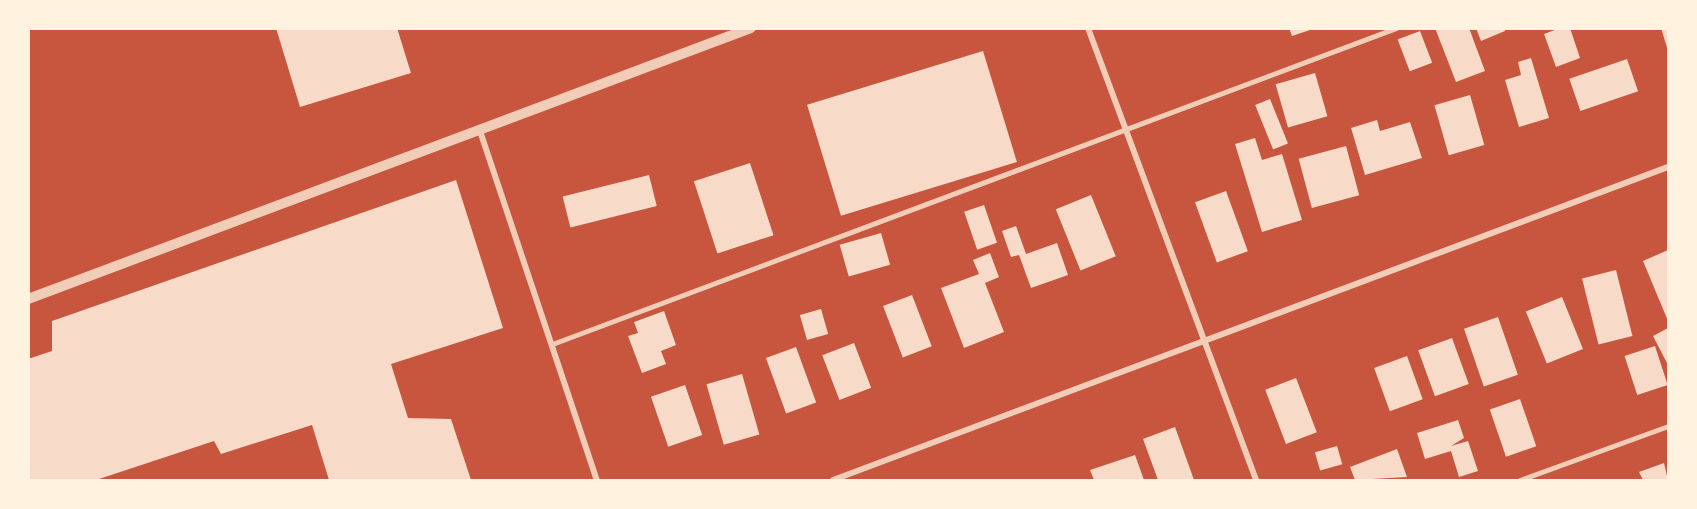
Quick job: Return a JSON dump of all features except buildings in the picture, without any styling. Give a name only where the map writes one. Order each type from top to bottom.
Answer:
[{"type":"street","points":[[28,300],[751,28]]},
{"type":"street","points":[[1088,28],[1201,342],[1256,480]]},
{"type":"street","points":[[480,131],[555,343],[597,480]]},
{"type":"street","points":[[833,480],[1668,167]]},
{"type":"lane","points":[[555,343],[1396,28]]},
{"type":"lane","points":[[1520,480],[1668,426]]}]
